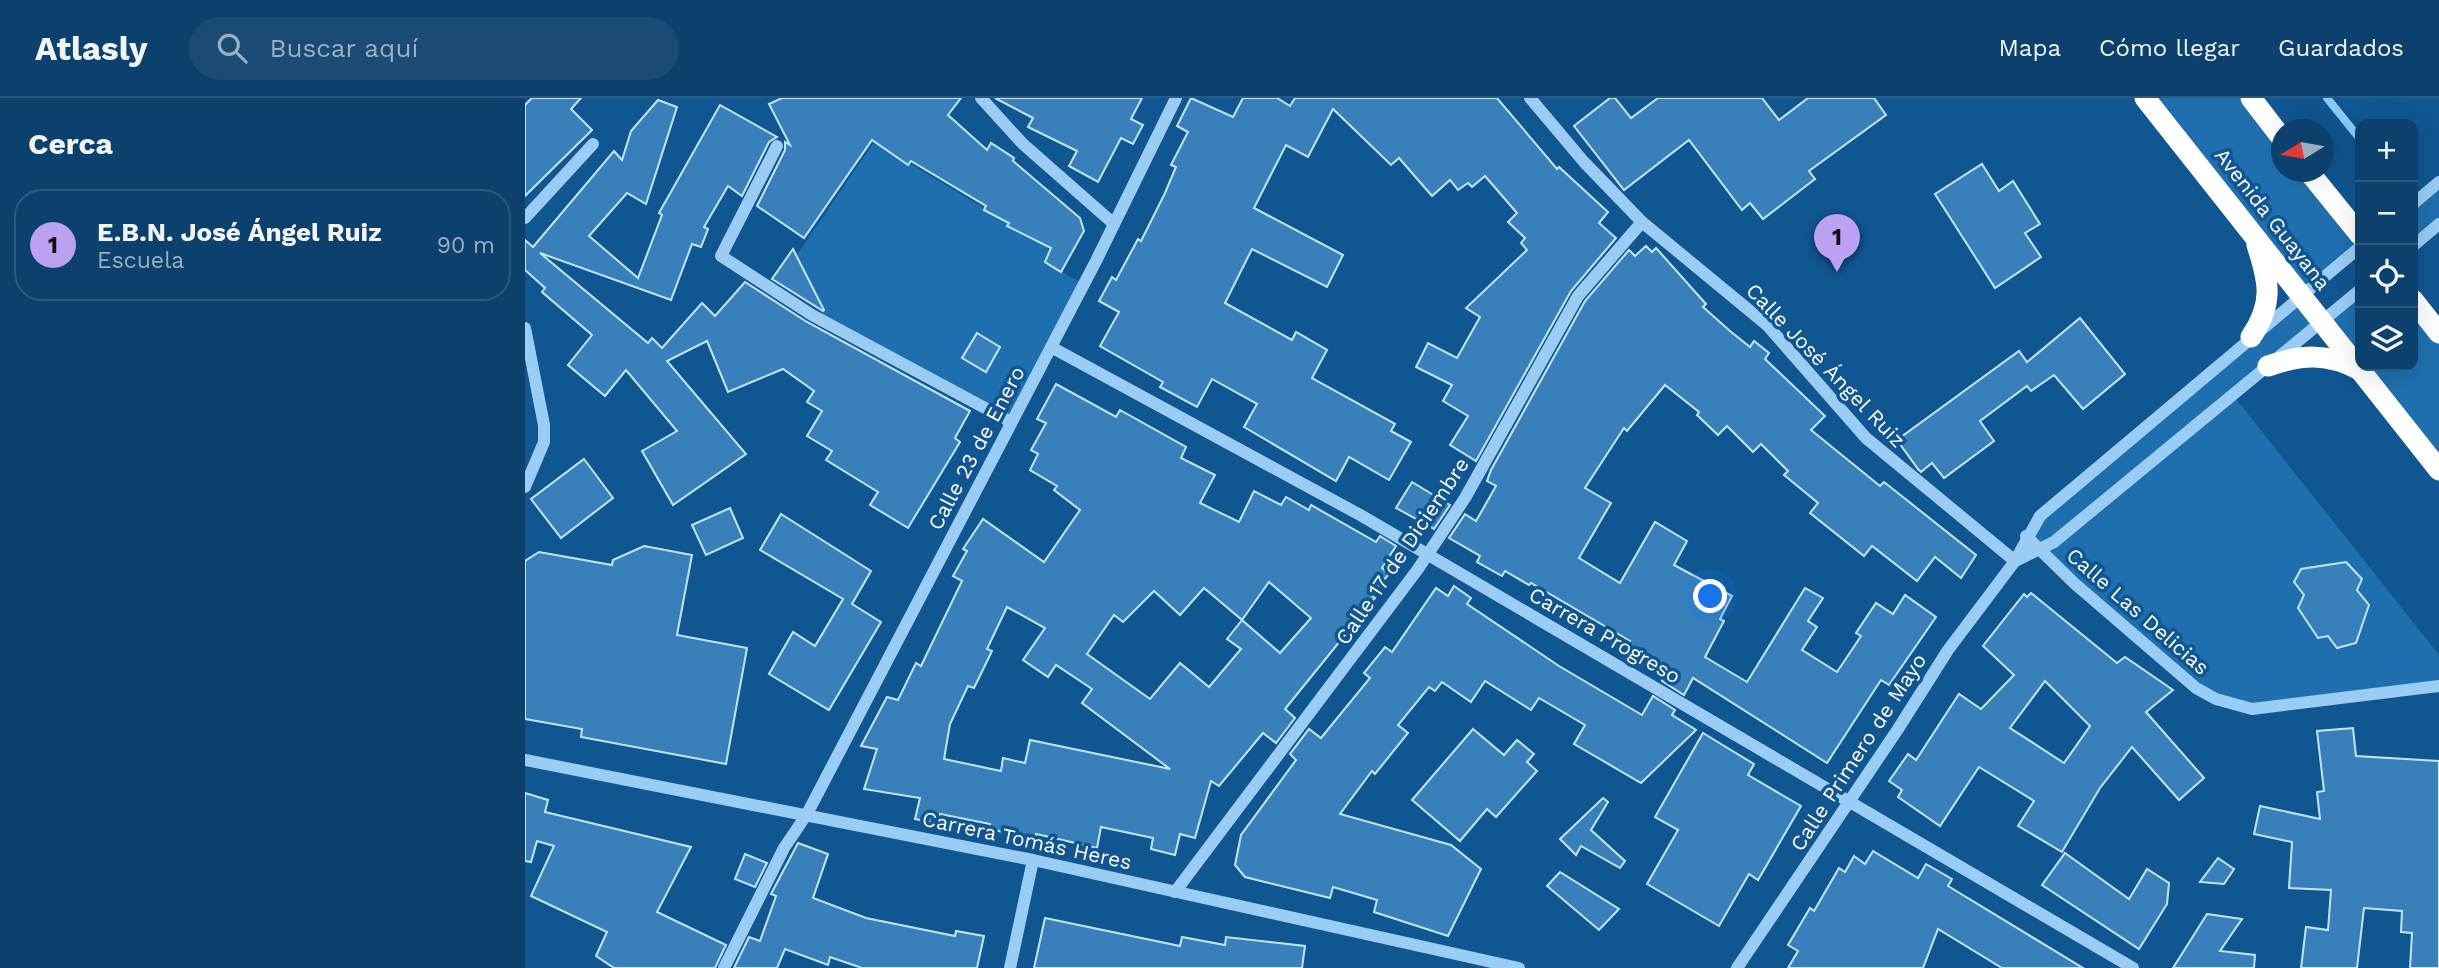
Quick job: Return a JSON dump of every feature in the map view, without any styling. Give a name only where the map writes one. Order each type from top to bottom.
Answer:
[{"type":"highway","name":"Avenida Guayana","points":[[2145,98],[2355,363]]},
{"type":"highway","points":[[2251,98],[2271,124]]},
{"type":"highway","points":[[2317,182],[2355,229]]},
{"type":"highway","points":[[2325,191],[2355,209]]},
{"type":"highway","points":[[2251,337],[2263,319],[2268,289],[2253,233]]},
{"type":"highway","points":[[2418,306],[2439,333]]},
{"type":"highway","points":[[2268,366],[2290,358],[2321,356],[2355,369]]},
{"type":"highway","name":"Avenida Guayana","points":[[2361,371],[2439,470]]},
{"type":"street","points":[[981,98],[1023,144],[1114,223]]},
{"type":"street","name":"Calle 23 de Enero","points":[[724,968],[784,848],[807,814],[1051,346],[1176,98]]},
{"type":"street","name":"Calle José Ángel Ruiz","points":[[1530,98],[1584,162],[1642,222],[1767,325],[1867,438],[1901,470],[2015,561]]},
{"type":"street","points":[[525,218],[593,144]]},
{"type":"street","points":[[777,146],[721,256],[812,315],[1011,422]]},
{"type":"street","points":[[2418,200],[2439,182]]},
{"type":"street","name":"Calle 17 de Diciembre","points":[[1175,892],[1373,632],[1427,555],[1465,498],[1578,296],[1642,222]]},
{"type":"street","points":[[2414,245],[2439,225]]},
{"type":"street","name":"Calle Primero de Mayo","points":[[1737,968],[1948,650],[2015,561],[2026,536],[2040,516],[2355,251]]},
{"type":"street","name":"Calle Primero de Mayo","points":[[2015,561],[2054,542],[2355,293]]},
{"type":"street","points":[[525,328],[544,425],[544,442],[525,487]]},
{"type":"street","name":"Carrera Progreso","points":[[1051,346],[1427,555],[2133,968]]},
{"type":"street","name":"Calle Las Delicias","points":[[2026,536],[2196,688],[2216,699],[2252,709],[2439,685]]},
{"type":"street","name":"Carrera Tomás Heres","points":[[525,760],[1033,860],[1519,968]]},
{"type":"street","points":[[1010,968],[1033,860]]},
{"type":"shaded area","points":[[2145,98],[2251,98],[2271,124],[2271,182],[2316,182],[2355,240],[2355,251],[2302,295],[2322,321],[2233,395],[2439,655],[2439,686],[2252,709],[2216,699],[2026,536],[2040,516],[2302,296]]},
{"type":"shaded area","points":[[874,142],[1009,223],[1007,227],[1023,234],[1026,229],[1045,240],[1049,253],[1045,263],[1084,284],[1011,422],[819,319],[824,310],[797,255]]},
{"type":"shaded area","points":[[2439,182],[2439,224],[2418,242],[2418,200]]},
{"type":"shaded area","points":[[2355,294],[2355,308],[2355,363],[2322,321]]},
{"type":"shaded area","points":[[2418,306],[2439,333],[2439,470],[2361,371],[2418,371]]},
{"type":"building","points":[[532,98],[581,98],[571,109],[592,130],[525,196],[525,105]]},
{"type":"building","points":[[782,98],[961,98],[948,115],[987,150],[991,143],[1014,158],[1013,161],[1080,218],[1084,231],[1061,272],[1045,262],[1051,248],[1007,226],[1009,223],[984,210],[986,206],[911,161],[908,165],[872,140],[804,238],[757,206],[785,150],[785,142],[790,145],[769,104]]},
{"type":"building","points":[[995,98],[1142,98],[1131,119],[1143,125],[1133,144],[1121,138],[1098,182],[1069,166],[1077,151],[1028,127],[1033,118]]},
{"type":"building","points":[[1191,98],[1233,117],[1243,98],[1277,98],[1290,106],[1295,98],[1497,98],[1557,169],[1559,167],[1608,212],[1599,223],[1616,238],[1571,291],[1476,461],[1450,445],[1468,416],[1443,401],[1452,385],[1416,367],[1428,343],[1457,358],[1480,317],[1466,308],[1527,250],[1521,243],[1525,238],[1508,222],[1517,213],[1485,176],[1472,187],[1468,183],[1458,190],[1450,180],[1432,196],[1399,158],[1391,165],[1333,109],[1308,157],[1286,145],[1254,208],[1343,255],[1327,287],[1252,249],[1225,303],[1292,340],[1296,332],[1327,350],[1312,378],[1395,424],[1391,431],[1411,442],[1389,480],[1349,457],[1336,481],[1244,427],[1257,404],[1212,379],[1197,407],[1160,387],[1163,382],[1100,346],[1119,312],[1099,301],[1112,277],[1116,280],[1138,239],[1141,241],[1165,193],[1176,167],[1171,165],[1188,132],[1177,126]]},
{"type":"building","points":[[1610,98],[1615,98],[1631,118],[1658,98],[1762,98],[1779,120],[1808,98],[1874,98],[1886,115],[1809,171],[1815,179],[1763,219],[1750,203],[1742,210],[1689,140],[1624,190],[1574,126]]},
{"type":"building","points":[[658,100],[677,107],[646,204],[627,193],[589,236],[638,278],[662,215],[659,213],[720,105],[777,137],[769,142],[742,196],[728,186],[704,227],[708,229],[701,247],[692,244],[671,300],[540,253],[648,343],[652,338],[662,348],[702,303],[715,316],[745,282],[807,322],[970,411],[955,438],[960,442],[908,528],[870,505],[878,492],[826,460],[832,451],[807,436],[822,411],[807,402],[814,391],[783,369],[728,392],[707,341],[667,361],[746,454],[673,505],[642,451],[677,431],[626,370],[605,396],[568,365],[592,335],[542,292],[545,288],[525,270],[525,240],[533,247],[614,151],[622,160],[631,131]]},
{"type":"building","points":[[1982,164],[1999,191],[2013,181],[2040,224],[2025,233],[2041,257],[1995,288],[1935,194]]},
{"type":"building","points":[[1646,246],[1652,252],[1656,248],[1706,304],[1703,307],[1730,331],[1750,347],[1754,341],[1769,353],[1765,359],[1825,416],[1811,430],[1880,486],[1884,482],[1976,555],[1961,578],[1935,557],[1917,581],[1872,546],[1864,556],[1810,513],[1818,503],[1784,475],[1788,471],[1761,444],[1753,452],[1727,426],[1718,435],[1697,415],[1699,412],[1665,385],[1627,431],[1624,428],[1585,488],[1611,503],[1579,558],[1620,583],[1655,522],[1687,541],[1674,565],[1732,596],[1720,619],[1724,621],[1705,657],[1747,682],[1805,588],[1823,598],[1808,621],[1817,627],[1802,650],[1837,672],[1861,636],[1856,633],[1876,603],[1893,614],[1905,595],[1936,617],[1889,685],[1881,680],[1827,763],[1693,678],[1684,695],[1662,681],[1661,674],[1637,660],[1639,655],[1626,647],[1630,641],[1531,583],[1529,585],[1505,571],[1502,576],[1477,562],[1480,556],[1449,538],[1465,514],[1476,521],[1496,486],[1487,481],[1491,470],[1585,301],[1629,250],[1635,256]]},
{"type":"building","points":[[793,249],[824,310],[823,311],[772,279]]},
{"type":"building","points":[[2080,318],[2125,374],[2083,409],[2054,375],[2031,391],[2027,386],[1980,421],[1994,441],[1944,478],[1932,463],[1921,472],[1918,469],[1897,440],[2019,351],[2027,362]]},
{"type":"building","points":[[977,333],[1000,347],[986,372],[962,358]]},
{"type":"building","points":[[1056,384],[1116,417],[1120,410],[1186,447],[1181,458],[1215,475],[1200,503],[1239,522],[1254,491],[1281,505],[1286,497],[1309,510],[1311,505],[1376,542],[1380,536],[1396,546],[1382,568],[1389,574],[1371,595],[1375,598],[1285,709],[1295,718],[1276,743],[1263,733],[1219,786],[1211,781],[1195,838],[1180,834],[1175,855],[1151,849],[1153,838],[1101,827],[1097,848],[1036,834],[1035,839],[989,829],[990,824],[940,814],[938,824],[915,819],[920,798],[864,789],[877,749],[861,746],[887,697],[898,700],[916,663],[921,666],[962,581],[953,576],[967,551],[963,549],[983,519],[1044,562],[1080,510],[1054,490],[1057,486],[1030,470],[1038,454],[1031,450],[1046,423],[1037,419]],"holes":[[[1269,582],[1311,618],[1280,653],[1242,620]],[[1204,588],[1242,620],[1227,639],[1241,649],[1209,687],[1180,663],[1150,699],[1087,654],[1114,615],[1123,622],[1154,591],[1180,615]],[[1007,607],[1045,628],[1023,660],[1048,677],[1056,665],[1092,689],[1082,703],[1170,769],[1030,740],[1025,763],[1003,758],[1001,771],[944,759],[950,724],[968,686],[974,688],[992,651],[987,649]]]},
{"type":"building","points":[[584,459],[613,498],[561,538],[531,499]]},
{"type":"building","points":[[1412,482],[1450,505],[1434,529],[1396,508]]},
{"type":"building","points":[[730,508],[743,538],[706,555],[692,525]]},
{"type":"building","points":[[781,514],[871,571],[852,604],[881,622],[829,710],[769,674],[793,632],[815,646],[843,599],[760,550]]},
{"type":"building","points":[[644,546],[692,555],[677,635],[747,648],[726,764],[581,737],[582,729],[525,719],[525,561],[539,552],[612,565],[613,560]]},
{"type":"building","points":[[2346,562],[2362,579],[2357,590],[2369,605],[2356,643],[2337,648],[2328,636],[2318,638],[2298,608],[2304,595],[2294,582],[2301,569]]},
{"type":"building","points":[[1454,586],[1471,598],[1467,604],[1559,666],[1642,715],[1653,696],[1675,710],[1672,715],[1696,730],[1641,783],[1574,744],[1585,725],[1539,698],[1531,710],[1485,681],[1471,702],[1442,682],[1435,691],[1429,687],[1398,725],[1408,733],[1375,774],[1372,771],[1340,814],[1451,845],[1481,869],[1448,936],[1374,912],[1377,900],[1333,887],[1330,898],[1245,877],[1235,865],[1241,835],[1296,760],[1290,754],[1309,729],[1321,738],[1370,678],[1364,673],[1385,647],[1392,652],[1436,588],[1448,596]]},
{"type":"building","points":[[2031,593],[2117,663],[2125,657],[2173,690],[2146,712],[2204,778],[2179,800],[2132,747],[2100,788],[2062,852],[2018,826],[2034,801],[1979,767],[1940,826],[1898,797],[1902,790],[1889,781],[1908,754],[1916,760],[1959,694],[1981,709],[2014,675],[1983,646],[2024,594],[2027,597]],"holes":[[[2045,681],[2090,726],[2064,763],[2010,728]]]},
{"type":"building","points":[[2353,728],[2356,756],[2439,761],[2439,968],[2410,968],[2412,933],[2401,932],[2402,911],[2364,908],[2357,968],[2301,968],[2306,927],[2328,930],[2331,890],[2289,888],[2292,842],[2254,834],[2260,806],[2320,819],[2317,792],[2324,791],[2317,731]]},
{"type":"building","points":[[1473,729],[1504,755],[1517,740],[1534,754],[1527,762],[1537,771],[1496,817],[1487,809],[1460,841],[1412,800]]},
{"type":"building","points":[[1703,733],[1754,764],[1748,775],[1801,806],[1758,880],[1749,874],[1719,926],[1647,884],[1678,830],[1655,817]]},
{"type":"building","points":[[525,793],[548,800],[545,812],[691,847],[657,912],[726,945],[715,968],[614,968],[596,956],[607,932],[531,896],[554,846],[537,841],[531,862],[525,861]]},
{"type":"building","points":[[1603,798],[1608,802],[1591,830],[1625,861],[1620,868],[1581,846],[1576,855],[1560,839]]},
{"type":"building","points":[[798,843],[828,854],[813,898],[866,918],[955,936],[956,931],[984,936],[977,968],[862,968],[830,957],[828,965],[785,949],[777,968],[734,968],[749,937],[760,941],[776,896],[771,894]]},
{"type":"building","points":[[1873,851],[1918,878],[1926,864],[1952,879],[1948,886],[2083,968],[2002,968],[1938,929],[1923,968],[1788,968],[1798,951],[1788,945],[1810,908],[1814,911],[1839,868],[1845,872],[1854,856],[1865,864]]},
{"type":"building","points":[[2065,853],[2129,899],[2147,869],[2169,883],[2167,904],[2139,949],[2042,885]]},
{"type":"building","points":[[745,854],[767,863],[755,887],[735,879]]},
{"type":"building","points":[[2218,858],[2234,869],[2224,884],[2200,882]]},
{"type":"building","points":[[1560,872],[1619,909],[1599,930],[1547,886]]},
{"type":"building","points":[[2207,914],[2242,919],[2220,951],[2255,955],[2254,968],[2173,968]]},
{"type":"building","points":[[1045,918],[1180,946],[1182,937],[1225,945],[1226,937],[1305,946],[1302,968],[1034,968]]},
{"type":"waterway","points":[[2327,98],[2355,133]]},
{"type":"place","name":"E.B.N. José Ángel Ruiz","points":[[1837,272]]}]
